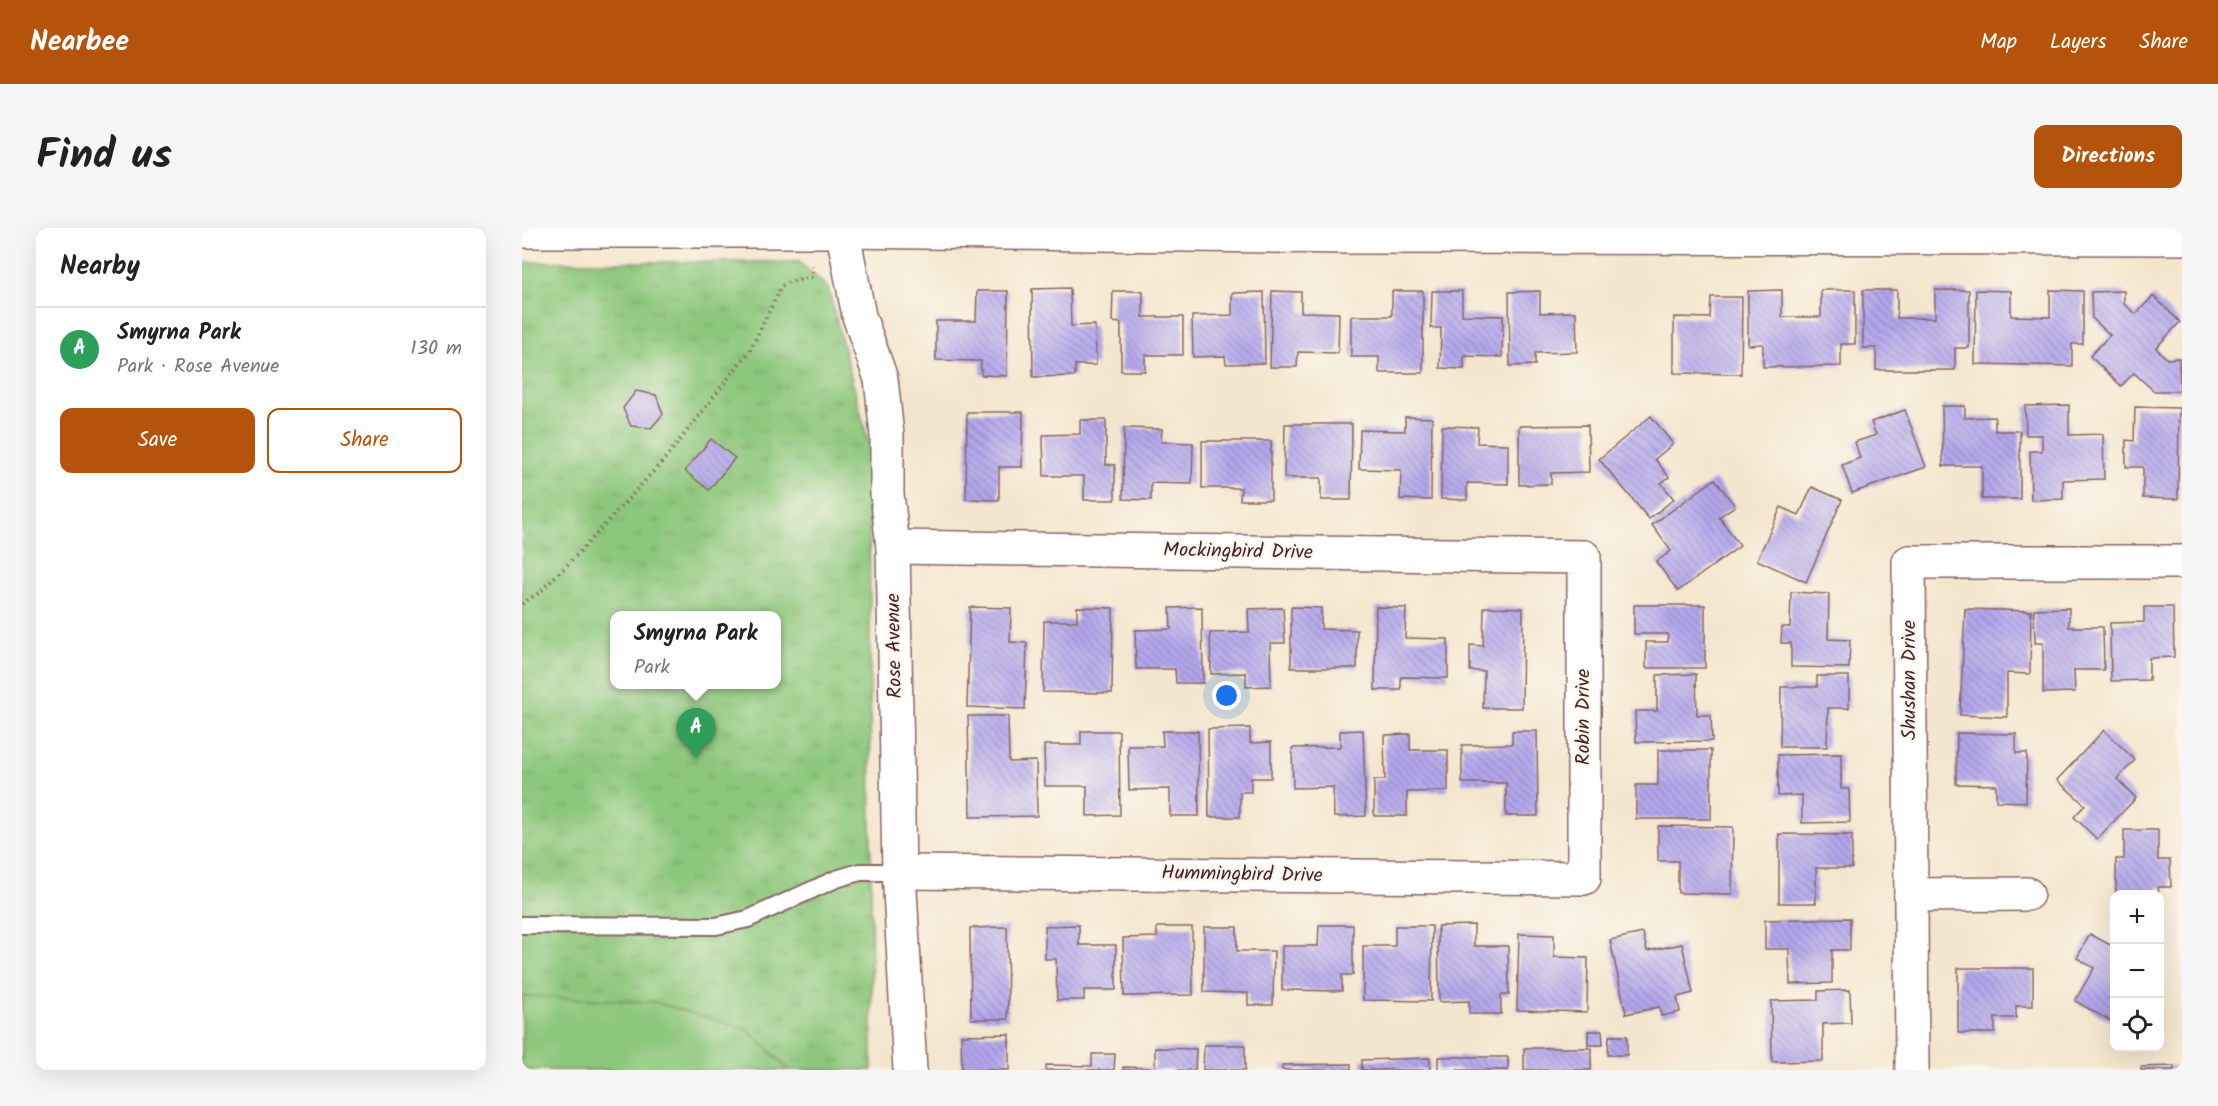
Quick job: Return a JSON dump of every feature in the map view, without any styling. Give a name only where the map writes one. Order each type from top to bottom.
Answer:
[{"type":"street","name":"Rose Avenue","points":[[831,230],[881,379],[887,435],[887,494],[893,547],[899,872],[910,1070]]},
{"type":"street","points":[[522,231],[1407,232],[2182,238]]},
{"type":"street","name":"Mockingbird Drive","points":[[893,547],[1584,557]]},
{"type":"street","name":"Robin Drive","points":[[1584,557],[1584,878]]},
{"type":"street","name":"Shushan Drive","points":[[1912,1070],[1909,562],[2182,562]]},
{"type":"street","name":"Hummingbird Drive","points":[[899,872],[1584,878]]},
{"type":"street","points":[[1911,895],[2027,894]]},
{"type":"lane","points":[[522,925],[716,926],[748,919],[836,879],[860,872],[899,872]]},
{"type":"path","points":[[522,604],[540,592],[579,553],[670,453],[750,350],[781,287],[789,282],[812,277],[831,230]]},
{"type":"green space","points":[[522,262],[799,262],[828,288],[869,445],[872,1070],[522,1070]]},
{"type":"green space","points":[[522,996],[653,1002],[747,1029],[789,1070],[522,1070]]},
{"type":"building","points":[[1070,288],[1071,326],[1095,325],[1096,365],[1075,365],[1075,376],[1033,377],[1032,289]]},
{"type":"building","points":[[1782,290],[1782,317],[1821,317],[1821,290],[1855,290],[1855,344],[1841,344],[1841,366],[1763,367],[1763,344],[1748,345],[1748,291]]},
{"type":"building","points":[[1863,290],[1897,290],[1897,318],[1935,318],[1935,290],[1969,290],[1969,348],[1955,348],[1955,370],[1876,370],[1876,348],[1863,348]]},
{"type":"building","points":[[1976,290],[2011,291],[2011,316],[2050,317],[2050,290],[2083,291],[2083,344],[2072,344],[2072,366],[1975,364]]},
{"type":"building","points":[[977,291],[1008,291],[1007,376],[981,375],[981,361],[936,360],[936,321],[976,321]]},
{"type":"building","points":[[1113,291],[1143,291],[1143,317],[1183,317],[1183,355],[1145,355],[1145,371],[1121,371],[1121,323],[1112,322]]},
{"type":"building","points":[[1272,291],[1301,292],[1301,312],[1339,313],[1338,353],[1298,352],[1297,367],[1270,367]]},
{"type":"building","points":[[1392,291],[1423,291],[1423,373],[1379,373],[1379,357],[1351,357],[1351,316],[1392,316]]},
{"type":"building","points":[[1432,291],[1462,291],[1462,315],[1503,316],[1502,357],[1464,356],[1464,369],[1440,368],[1441,328],[1431,328]]},
{"type":"building","points":[[1540,291],[1540,313],[1576,312],[1577,352],[1535,353],[1535,365],[1510,366],[1509,292]]},
{"type":"building","points":[[2124,291],[2124,304],[2136,314],[2153,296],[2180,322],[2156,348],[2167,359],[2179,358],[2180,391],[2154,391],[2134,373],[2121,386],[2090,356],[2110,335],[2092,318],[2091,292]]},
{"type":"building","points":[[1264,292],[1265,363],[1226,364],[1225,356],[1193,357],[1192,316],[1232,315],[1232,293]]},
{"type":"building","points":[[1711,297],[1742,297],[1741,374],[1674,373],[1674,317],[1710,318]]},
{"type":"building","points":[[636,391],[656,395],[663,414],[651,428],[631,426],[623,408]]},
{"type":"building","points":[[2069,405],[2069,435],[2103,434],[2104,479],[2063,480],[2063,499],[2031,500],[2030,451],[2042,451],[2042,435],[2026,435],[2025,406]]},
{"type":"building","points":[[1942,406],[1965,406],[1965,418],[1995,417],[1995,431],[2020,431],[2020,499],[1982,499],[1982,466],[1943,466]]},
{"type":"building","points":[[2135,407],[2179,408],[2178,499],[2143,498],[2143,467],[2126,467],[2126,440],[2134,441]]},
{"type":"building","points":[[1905,410],[1926,467],[1852,493],[1842,465],[1860,458],[1855,442],[1876,435],[1871,422]]},
{"type":"building","points":[[967,412],[1023,412],[1022,467],[999,467],[999,500],[966,499]]},
{"type":"building","points":[[1651,416],[1673,444],[1655,459],[1669,477],[1661,483],[1674,499],[1649,519],[1599,459]]},
{"type":"building","points":[[1405,417],[1432,418],[1431,500],[1400,499],[1401,470],[1359,469],[1360,430],[1405,431]]},
{"type":"building","points":[[1080,420],[1106,420],[1106,465],[1115,465],[1115,500],[1084,500],[1084,476],[1044,476],[1043,435],[1080,434]]},
{"type":"building","points":[[1285,424],[1352,424],[1351,500],[1321,500],[1321,478],[1284,478]]},
{"type":"building","points":[[1588,425],[1589,472],[1551,473],[1551,484],[1519,485],[1519,426]]},
{"type":"building","points":[[1442,426],[1478,427],[1477,443],[1508,444],[1508,484],[1467,483],[1467,500],[1441,499]]},
{"type":"building","points":[[1124,428],[1162,429],[1161,442],[1193,443],[1192,484],[1151,483],[1151,500],[1123,499]]},
{"type":"building","points":[[711,439],[735,458],[709,490],[685,471]]},
{"type":"building","points":[[1202,441],[1271,441],[1271,500],[1240,500],[1241,488],[1202,488]]},
{"type":"building","points":[[1715,479],[1735,506],[1719,517],[1740,546],[1678,591],[1656,562],[1671,551],[1652,525]]},
{"type":"building","points":[[1812,487],[1842,500],[1806,582],[1757,560],[1781,507],[1799,515]]},
{"type":"building","points":[[1791,592],[1829,594],[1828,639],[1850,640],[1849,668],[1791,667],[1791,643],[1781,643],[1782,627],[1790,627]]},
{"type":"building","points":[[1634,605],[1705,605],[1705,668],[1646,668],[1646,642],[1668,642],[1668,634],[1634,634]]},
{"type":"building","points":[[970,607],[1011,608],[1010,642],[1027,643],[1025,709],[967,707]]},
{"type":"building","points":[[1077,607],[1113,608],[1112,693],[1043,692],[1044,621],[1077,621]]},
{"type":"building","points":[[1202,607],[1203,683],[1176,683],[1175,669],[1136,669],[1135,630],[1171,629],[1170,608]]},
{"type":"building","points":[[1291,607],[1321,608],[1321,629],[1357,630],[1357,668],[1291,668]]},
{"type":"building","points":[[1376,607],[1406,608],[1405,638],[1448,639],[1448,678],[1401,677],[1401,690],[1375,690]]},
{"type":"building","points":[[1484,607],[1523,608],[1522,708],[1483,708],[1484,671],[1470,671],[1470,645],[1483,646]]},
{"type":"building","points":[[2144,607],[2173,607],[2174,657],[2149,658],[2149,680],[2111,681],[2110,623],[2144,622]]},
{"type":"building","points":[[1283,608],[1285,643],[1270,643],[1271,686],[1246,687],[1246,673],[1211,674],[1210,633],[1249,632],[1248,609]]},
{"type":"building","points":[[2069,608],[2069,627],[2103,627],[2104,670],[2074,670],[2075,692],[2043,693],[2043,643],[2035,643],[2034,609]]},
{"type":"building","points":[[1965,609],[2031,611],[2030,674],[2007,673],[2007,717],[1960,715]]},
{"type":"building","points":[[1696,674],[1697,715],[1711,715],[1712,741],[1636,742],[1635,711],[1657,711],[1657,675]]},
{"type":"building","points":[[1817,676],[1849,676],[1849,708],[1828,708],[1827,747],[1780,747],[1781,687],[1817,687]]},
{"type":"building","points":[[968,716],[1008,716],[1009,762],[1036,761],[1037,816],[970,817]]},
{"type":"building","points":[[1250,728],[1250,743],[1271,742],[1271,778],[1251,778],[1251,792],[1240,792],[1240,817],[1209,817],[1208,729]]},
{"type":"building","points":[[1363,730],[1366,816],[1334,817],[1333,787],[1293,788],[1292,748],[1340,747],[1340,731]]},
{"type":"building","points":[[2104,730],[2135,760],[2117,779],[2136,798],[2097,839],[2074,817],[2085,805],[2057,780]]},
{"type":"building","points":[[1081,731],[1119,731],[1120,815],[1087,816],[1087,786],[1045,786],[1044,745],[1081,745]]},
{"type":"building","points":[[1162,731],[1198,731],[1199,816],[1170,816],[1170,789],[1129,790],[1128,746],[1163,746]]},
{"type":"building","points":[[1512,731],[1537,731],[1538,816],[1506,816],[1506,783],[1462,783],[1462,745],[1512,744]]},
{"type":"building","points":[[1957,733],[2016,734],[2016,753],[2027,753],[2026,802],[1996,801],[1996,785],[1956,784]]},
{"type":"building","points":[[1410,734],[1410,750],[1448,750],[1448,791],[1407,792],[1407,816],[1374,816],[1374,780],[1385,780],[1384,735]]},
{"type":"building","points":[[1658,750],[1711,750],[1711,819],[1636,819],[1636,785],[1658,785]]},
{"type":"building","points":[[1841,754],[1841,789],[1849,789],[1850,822],[1802,823],[1802,795],[1778,796],[1778,755]]},
{"type":"building","points":[[1658,826],[1733,827],[1732,894],[1678,893],[1678,861],[1658,861]]},
{"type":"building","points":[[2124,830],[2158,830],[2158,860],[2170,860],[2171,887],[2158,887],[2158,890],[2116,890],[2116,859],[2124,859]]},
{"type":"building","points":[[1779,834],[1852,835],[1852,868],[1816,868],[1816,903],[1779,903]]},
{"type":"building","points":[[1850,918],[1850,950],[1832,950],[1832,983],[1790,984],[1789,949],[1765,949],[1765,920]]},
{"type":"building","points":[[1079,925],[1079,945],[1116,945],[1116,990],[1084,990],[1084,1000],[1057,1000],[1056,959],[1045,959],[1045,926]]},
{"type":"building","points":[[1319,925],[1353,925],[1353,975],[1342,975],[1342,991],[1282,990],[1282,946],[1318,946]]},
{"type":"building","points":[[1474,925],[1474,946],[1508,946],[1509,995],[1501,995],[1501,1014],[1469,1014],[1469,1001],[1439,1002],[1438,926]]},
{"type":"building","points":[[1395,926],[1432,926],[1431,1001],[1363,1000],[1363,946],[1395,946]]},
{"type":"building","points":[[1007,927],[1008,1019],[971,1019],[970,928]]},
{"type":"building","points":[[1157,927],[1192,927],[1193,995],[1124,996],[1123,938],[1157,937]]},
{"type":"building","points":[[1204,927],[1237,927],[1237,951],[1274,951],[1273,1005],[1248,1005],[1248,993],[1204,992]]},
{"type":"building","points":[[1643,933],[1647,951],[1682,944],[1693,993],[1677,997],[1680,1012],[1661,1016],[1659,1007],[1626,1014],[1610,940]]},
{"type":"building","points":[[1519,934],[1554,935],[1554,957],[1588,958],[1587,1012],[1517,1010]]},
{"type":"building","points":[[2090,934],[2110,945],[2110,1021],[2075,1001],[2094,968],[2077,958]]},
{"type":"building","points":[[1958,968],[2033,968],[2033,1006],[2016,1006],[2016,1018],[1995,1018],[1995,1033],[1958,1033]]},
{"type":"building","points":[[1850,990],[1851,1023],[1823,1024],[1823,1061],[1772,1062],[1771,1001],[1818,1000],[1818,991]]},
{"type":"building","points":[[1588,1031],[1602,1031],[1603,1045],[1588,1045]]},
{"type":"building","points":[[1009,1034],[1009,1070],[962,1070],[961,1035]]},
{"type":"building","points":[[1609,1036],[1627,1036],[1627,1055],[1608,1055]]},
{"type":"building","points":[[1204,1045],[1245,1045],[1245,1070],[1203,1070]]},
{"type":"building","points":[[1155,1048],[1196,1049],[1195,1070],[1123,1070],[1123,1067],[1155,1068]]},
{"type":"building","points":[[1524,1048],[1591,1048],[1591,1070],[1524,1070]]},
{"type":"building","points":[[1092,1054],[1115,1054],[1114,1070],[1046,1070],[1046,1065],[1092,1066]]},
{"type":"building","points":[[1438,1057],[1508,1057],[1508,1070],[1438,1070]]},
{"type":"building","points":[[1430,1058],[1430,1070],[1362,1070],[1362,1060]]},
{"type":"building","points":[[1351,1064],[1351,1070],[1282,1070],[1282,1065]]},
{"type":"building","points":[[2174,1066],[2174,1070],[2141,1070],[2141,1067]]},
{"type":"place","name":"Smyrna Park","points":[[696,758]]}]
